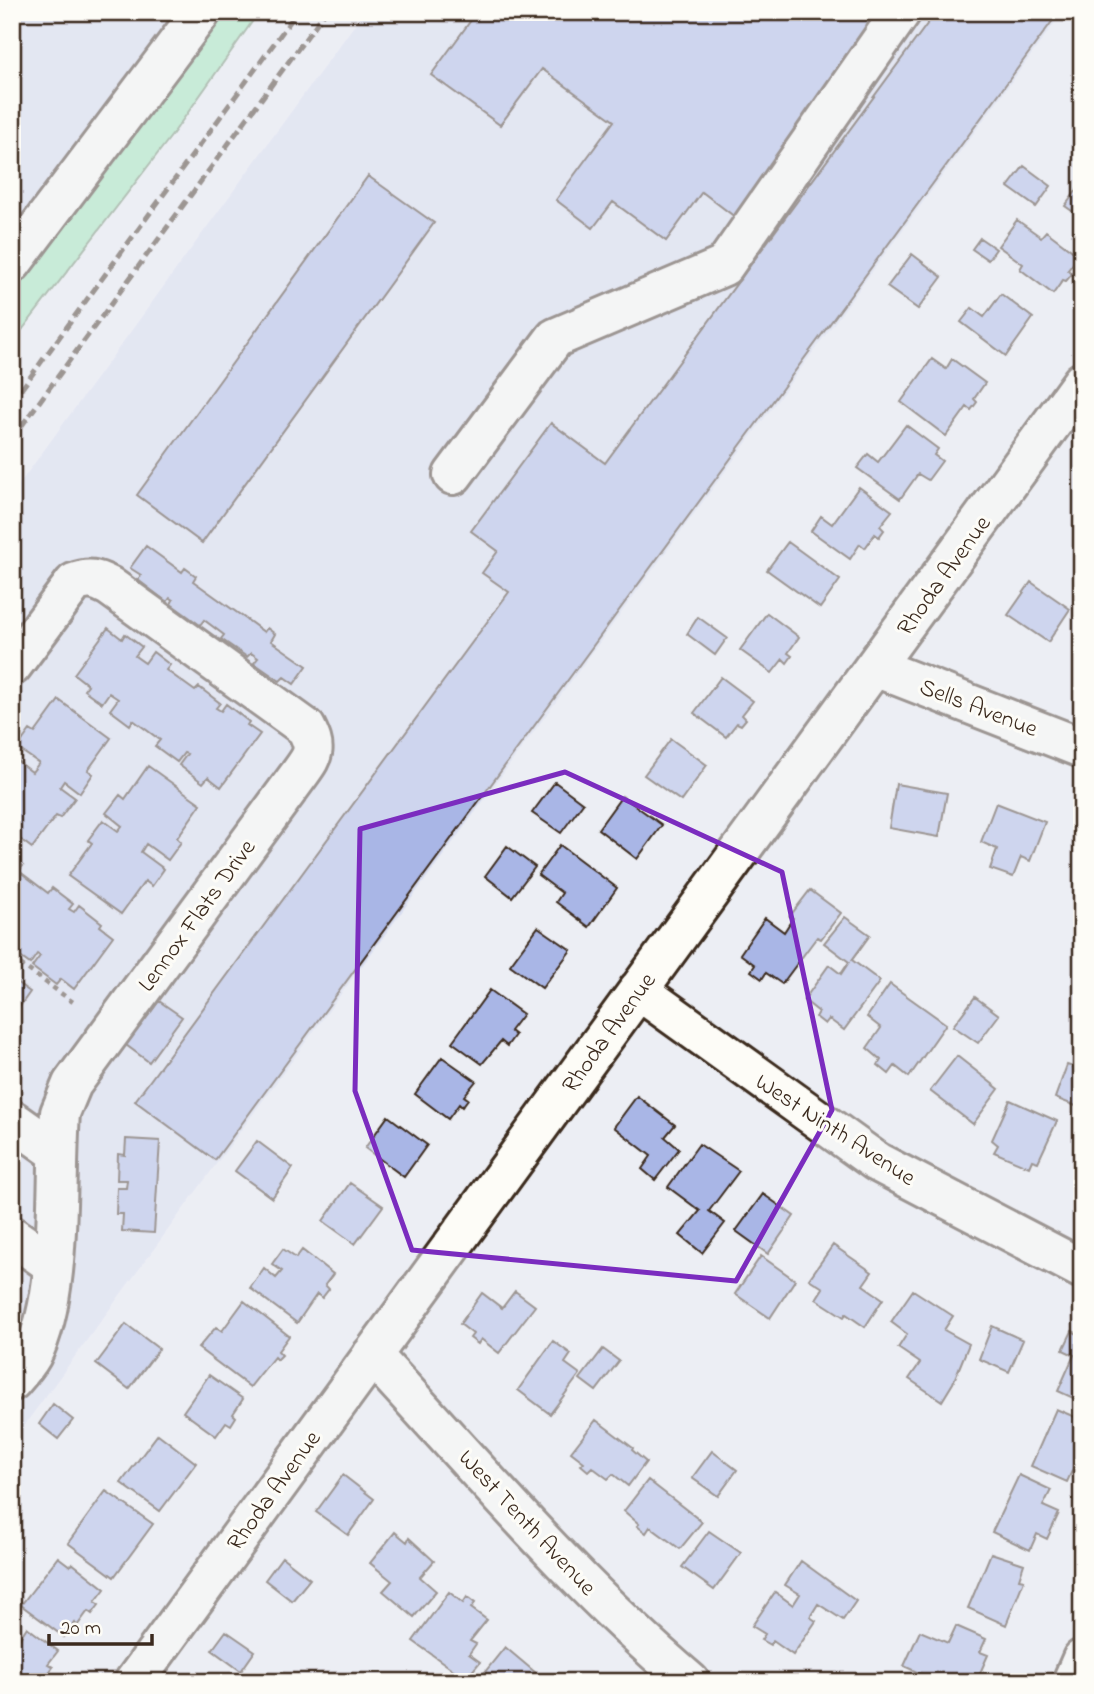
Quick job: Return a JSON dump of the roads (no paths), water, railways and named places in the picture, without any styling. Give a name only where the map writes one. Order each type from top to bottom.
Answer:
[{"type":"street","points":[[12,263],[201,12]]},
{"type":"street","points":[[453,475],[555,338],[724,266],[901,12]]},
{"type":"street","name":"Rhoda Avenue","points":[[134,1682],[1082,382]]},
{"type":"street","name":"Lennox Flats Drive","points":[[12,666],[74,583],[85,578],[95,579],[109,586],[306,728],[314,744],[311,758],[72,1084],[60,1114],[58,1190],[44,1322],[31,1356],[12,1381]]},
{"type":"street","name":"Sells Avenue","points":[[875,667],[1082,748]]},
{"type":"street","name":"West Ninth Avenue","points":[[638,990],[877,1162],[1082,1269]]},
{"type":"street","points":[[12,1120],[57,1153]]},
{"type":"street","points":[[12,1236],[52,1265]]},
{"type":"street","name":"West Tenth Avenue","points":[[372,1355],[585,1585],[638,1638],[690,1682]]},
{"type":"street","points":[[1072,1682],[1082,1659]]},
{"type":"railway","points":[[12,402],[297,12]]},
{"type":"railway","points":[[12,439],[325,12]]}]
